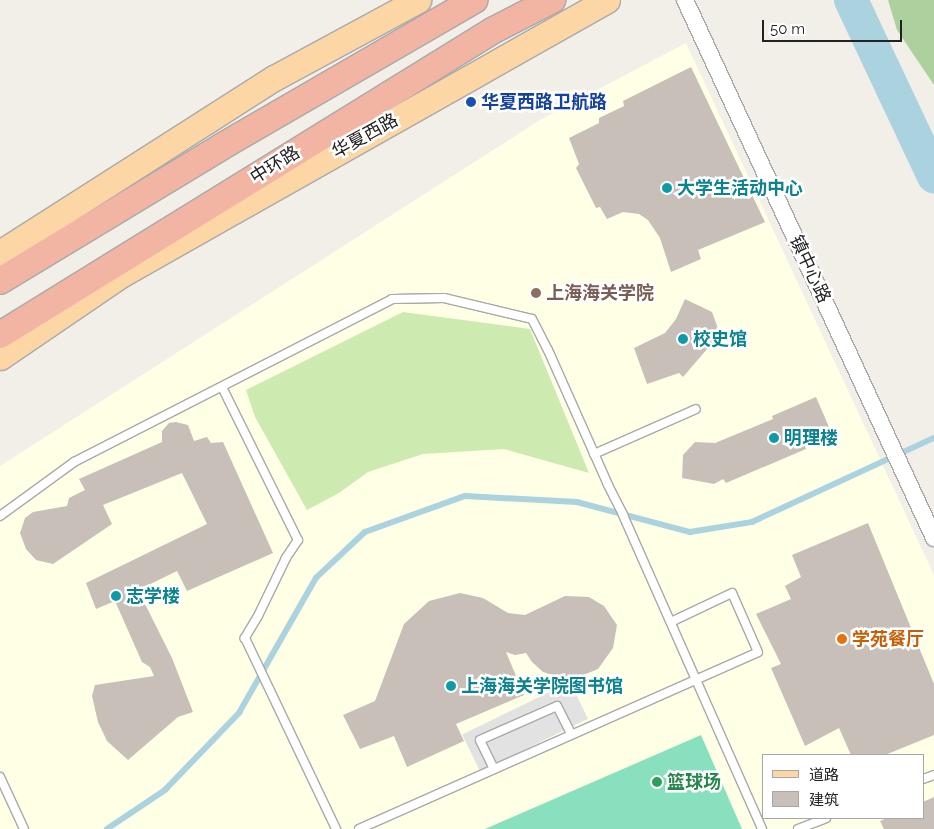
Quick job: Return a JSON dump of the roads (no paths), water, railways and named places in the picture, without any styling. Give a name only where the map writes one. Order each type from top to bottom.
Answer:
[{"type":"highway","points":[[0,281],[221,147],[475,0]]},
{"type":"highway","name":"中环路","points":[[0,335],[483,36],[552,0]]},
{"type":"main road","points":[[0,253],[274,78],[418,0]]},
{"type":"main road","name":"华夏西路","points":[[0,357],[122,274],[607,0]]},
{"type":"street","name":"镇中心路","points":[[685,0],[934,538]]},
{"type":"lane","points":[[0,516],[74,462],[392,299],[444,298],[532,319],[548,350],[671,622],[762,829]]},
{"type":"lane","points":[[222,387],[298,540],[286,558],[258,616],[245,638],[336,829]]},
{"type":"lane","points":[[594,454],[696,409]]},
{"type":"lane","points":[[359,829],[758,652],[732,593],[671,622]]},
{"type":"lane","points":[[494,768],[480,740],[557,706],[572,734]]},
{"type":"lane","points":[[0,777],[24,829]]},
{"type":"lane","points":[[798,829],[823,819]]},
{"type":"waterway","points":[[851,0],[934,176]]},
{"type":"waterway","points":[[107,829],[165,790],[239,713],[316,578],[365,532],[465,496],[577,502],[690,532],[752,522],[934,438]]},
{"type":"place","name":"华夏西路卫航路","points":[[471,102]]},
{"type":"place","name":"大学生活动中心","points":[[667,188]]},
{"type":"place","name":"上海海关学院","points":[[536,293]]},
{"type":"place","name":"校史馆","points":[[683,339]]},
{"type":"place","name":"明理楼","points":[[774,438]]},
{"type":"place","name":"志学楼","points":[[116,596]]},
{"type":"place","name":"学苑餐厅","points":[[842,639]]},
{"type":"place","name":"上海海关学院图书馆","points":[[451,686]]},
{"type":"place","name":"篮球场","points":[[657,782]]}]
